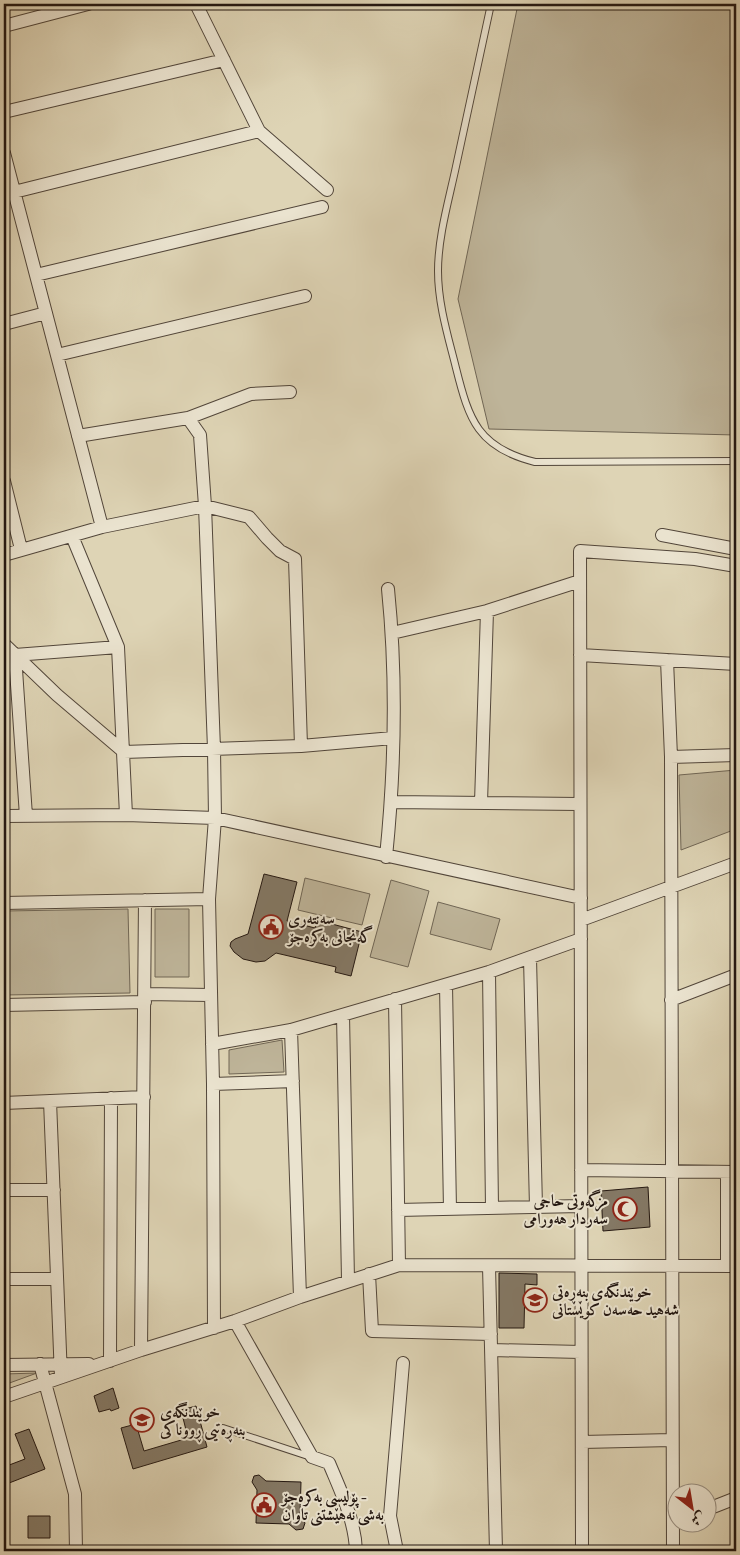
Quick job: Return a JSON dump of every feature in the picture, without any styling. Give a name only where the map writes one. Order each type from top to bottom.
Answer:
[{"type":"street","points":[[4,26],[88,4]]},
{"type":"street","points":[[196,4],[259,131],[327,190]]},
{"type":"street","points":[[4,112],[224,60]]},
{"type":"street","points":[[14,192],[259,131]]},
{"type":"street","points":[[4,153],[102,527]]},
{"type":"street","points":[[36,275],[322,207]]},
{"type":"street","points":[[57,355],[305,296]]},
{"type":"street","points":[[4,324],[46,314]]},
{"type":"street","points":[[78,436],[188,418],[251,394],[290,392]]},
{"type":"street","points":[[188,418],[200,435],[205,506],[214,749],[215,818],[209,899],[213,1084],[214,1328]]},
{"type":"street","points":[[4,481],[21,549]]},
{"type":"street","points":[[4,554],[102,527],[205,506],[249,516],[273,545],[295,559],[301,746]]},
{"type":"street","points":[[662,535],[736,549]]},
{"type":"street","points":[[72,536],[118,646],[126,815]]},
{"type":"street","points":[[582,1551],[581,920],[579,804],[580,551],[695,559],[736,566]]},
{"type":"street","points":[[392,634],[487,610],[580,581]]},
{"type":"street","points":[[386,857],[392,802],[394,738],[392,634],[388,589]]},
{"type":"street","points":[[481,803],[487,610]]},
{"type":"street","points":[[4,644],[57,695],[124,752],[301,746],[394,738]]},
{"type":"street","points":[[15,655],[118,646]]},
{"type":"street","points":[[15,655],[26,816]]},
{"type":"street","points":[[580,655],[736,664]]},
{"type":"street","points":[[667,660],[671,757],[671,1265],[674,1482]]},
{"type":"street","points":[[671,757],[736,755]]},
{"type":"street","points":[[392,802],[579,804]]},
{"type":"street","points":[[4,816],[126,815],[215,818],[580,898]]},
{"type":"street","points":[[581,920],[736,863]]},
{"type":"street","points":[[4,903],[209,899]]},
{"type":"street","points":[[141,1350],[145,900]]},
{"type":"street","points":[[212,1044],[291,1030],[489,972],[581,938]]},
{"type":"street","points":[[530,958],[536,1207]]},
{"type":"street","points":[[489,972],[492,1208]]},
{"type":"street","points":[[671,1000],[736,976]]},
{"type":"street","points":[[446,984],[450,1209]]},
{"type":"street","points":[[4,1005],[211,995]]},
{"type":"street","points":[[395,999],[399,1265]]},
{"type":"street","points":[[343,1014],[348,1280]]},
{"type":"street","points":[[291,1030],[300,1297]]},
{"type":"street","points":[[213,1084],[293,1081]]},
{"type":"street","points":[[4,1103],[144,1097]]},
{"type":"street","points":[[104,1362],[111,1098]]},
{"type":"street","points":[[50,1101],[61,1370]]},
{"type":"street","points":[[4,1365],[40,1364],[61,1370],[104,1362],[236,1322],[348,1280],[399,1265],[732,1266],[732,1172],[581,1170]]},
{"type":"street","points":[[4,1190],[54,1190]]},
{"type":"street","points":[[398,1210],[581,1206]]},
{"type":"street","points":[[489,1266],[496,1551]]},
{"type":"street","points":[[369,1274],[372,1331],[491,1334]]},
{"type":"street","points":[[4,1279],[57,1279]]},
{"type":"street","points":[[236,1322],[312,1457],[328,1463],[352,1519],[356,1551]]},
{"type":"street","points":[[492,1350],[581,1352]]},
{"type":"street","points":[[397,1551],[390,1516],[403,1363]]},
{"type":"street","points":[[40,1364],[75,1494],[76,1551]]},
{"type":"street","points":[[4,1397],[45,1383],[61,1370]]},
{"type":"street","points":[[582,1442],[672,1440]]},
{"type":"street","points":[[718,1506],[736,1498]]},
{"type":"street","points":[[673,1551],[674,1532]]},
{"type":"lane","points":[[491,4],[444,225],[438,270],[442,315],[462,392],[472,419],[485,437],[504,452],[534,462],[736,461]]},
{"type":"lane","points":[[223,1428],[312,1457]]},
{"type":"shaded area","points":[[518,4],[736,4],[736,435],[489,429],[458,299]]},
{"type":"shaded area","points":[[736,770],[736,829],[681,850],[679,775]]},
{"type":"shaded area","points":[[305,878],[370,894],[362,925],[298,910]]},
{"type":"shaded area","points":[[391,880],[429,891],[408,967],[370,957]]},
{"type":"shaded area","points":[[438,902],[500,919],[491,950],[430,934]]},
{"type":"shaded area","points":[[128,909],[130,993],[4,995],[4,911]]},
{"type":"shaded area","points":[[155,909],[189,909],[189,977],[155,977]]},
{"type":"shaded area","points":[[282,1040],[284,1072],[229,1074],[229,1050]]},
{"type":"shaded area","points":[[37,1373],[4,1385],[4,1374]]},
{"type":"building","name":"سەنتەری گەنجانی بەکرەجۆ","points":[[264,874],[297,882],[287,921],[315,928],[317,920],[362,932],[351,976],[335,972],[336,967],[276,953],[265,961],[256,962],[243,959],[234,952],[230,946],[231,942],[248,934]]},
{"type":"building","name":"مزگەوتی حاجی سەردار هەورامی","points":[[648,1187],[650,1227],[603,1231],[601,1191]]},
{"type":"building","points":[[499,1273],[537,1274],[537,1285],[525,1284],[524,1328],[499,1328]]},
{"type":"building","points":[[113,1388],[119,1408],[99,1412],[94,1396]]},
{"type":"building","points":[[196,1406],[207,1447],[133,1469],[121,1428],[136,1424],[144,1451],[188,1438],[181,1410]]},
{"type":"building","points":[[29,1429],[45,1469],[4,1485],[4,1467],[25,1459],[15,1434]]},
{"type":"building","name":"پۆلیسی بەکرەجۆ - بەشی نەهێشتنی تاوان","points":[[259,1475],[266,1481],[301,1482],[300,1515],[305,1523],[303,1529],[296,1530],[289,1524],[256,1523],[257,1490],[252,1482],[254,1476]]},
{"type":"building","points":[[28,1516],[50,1516],[50,1538],[28,1538]]},
{"type":"place","name":"سەنتەری گەنجانی بەکرەجۆ","points":[[271,927]]},
{"type":"place","name":"مزگەوتی حاجی سەردار هەورامی","points":[[625,1209]]},
{"type":"place","name":"خوێندنگەی بنەڕەتی شەهید حەسەن کوێستانی","points":[[535,1300]]},
{"type":"place","name":"خوێندنگەی بنەڕەتیی ڕووناکی","points":[[142,1420]]},
{"type":"place","name":"پۆلیسی بەکرەجۆ - بەشی نەهێشتنی تاوان","points":[[264,1505]]}]
